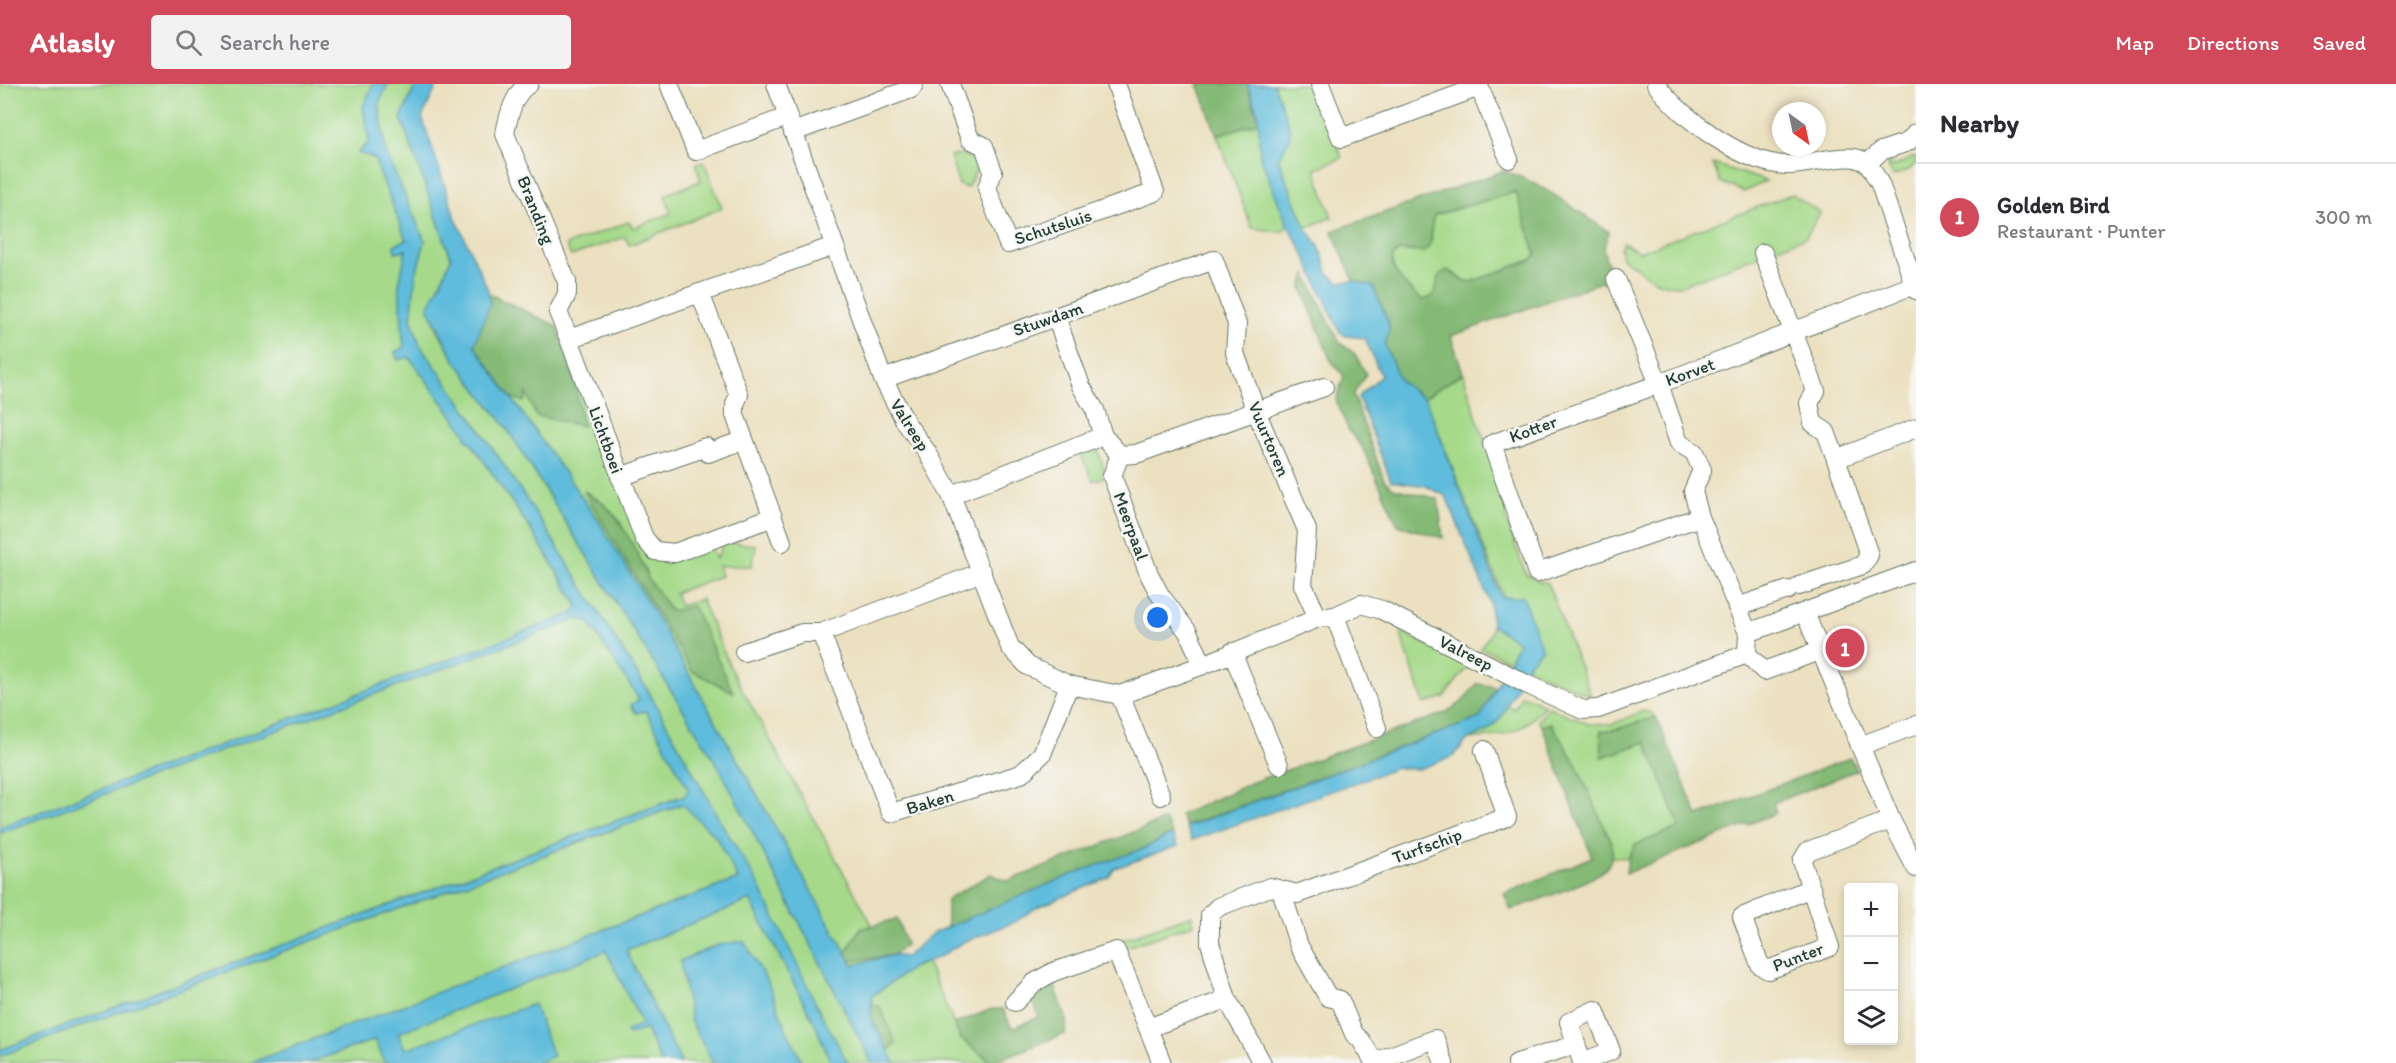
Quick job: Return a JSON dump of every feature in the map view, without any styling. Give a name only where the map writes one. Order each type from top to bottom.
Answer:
[{"type":"street","name":"Branding","points":[[529,84],[523,88],[508,117],[506,134],[567,282],[567,294],[558,312],[569,339]]},
{"type":"street","points":[[669,84],[696,151],[911,89],[914,84]]},
{"type":"street","name":"Valreep","points":[[776,84],[883,379],[906,423],[927,452],[951,495],[1010,647],[1028,666],[1069,685],[1120,695],[1203,666],[1232,652],[1361,604],[1382,610],[1526,684],[1583,710],[1598,709],[1747,654]]},
{"type":"street","name":"Schutsluis","points":[[950,84],[970,139],[984,147],[988,156],[993,172],[987,188],[1008,244],[1155,192],[1116,84]]},
{"type":"street","points":[[1320,84],[1341,138],[1479,86],[1509,159]]},
{"type":"street","points":[[1656,84],[1665,97],[1697,126],[1759,160],[1788,165],[1854,158],[1868,163],[1880,184],[1910,257],[1915,286]]},
{"type":"street","points":[[1868,163],[1881,151],[1908,142],[1916,133]]},
{"type":"street","points":[[569,339],[834,246]]},
{"type":"street","points":[[1737,607],[1863,565],[1869,555],[1826,432],[1813,423],[1809,403],[1816,391],[1763,253]]},
{"type":"street","name":"Stuwdam","points":[[883,379],[1214,260]]},
{"type":"street","name":"Vuurtoren","points":[[1214,260],[1237,324],[1235,353],[1256,411],[1307,530],[1304,585],[1326,617]]},
{"type":"street","name":"Korvet","points":[[1616,279],[1659,384],[1915,286]]},
{"type":"street","points":[[700,293],[739,395],[735,404],[735,416],[782,542]]},
{"type":"street","points":[[1056,317],[1081,386],[1095,410],[1102,436],[1120,455],[1136,454],[1324,387]]},
{"type":"street","name":"Lichtboei","points":[[569,339],[644,538],[656,551],[675,553],[773,518]]},
{"type":"street","points":[[1659,384],[1679,443],[1694,452],[1702,470],[1693,491],[1700,517],[1748,633],[1747,654],[1764,671],[1820,651]]},
{"type":"street","name":"Kotter","points":[[1659,384],[1492,444],[1537,573],[1700,517]]},
{"type":"street","points":[[1836,459],[1916,428]]},
{"type":"street","points":[[951,495],[1102,436]]},
{"type":"street","points":[[620,477],[706,447],[708,453],[744,440]]},
{"type":"street","name":"Meerpaal","points":[[1120,455],[1112,476],[1149,574],[1160,595],[1188,632],[1203,666]]},
{"type":"street","points":[[1748,633],[1916,571]]},
{"type":"street","points":[[744,652],[802,633],[821,633],[982,572]]},
{"type":"street","points":[[1805,613],[1891,820],[1916,868]]},
{"type":"street","points":[[1326,617],[1377,729]]},
{"type":"street","name":"Baken","points":[[821,633],[891,813],[1021,774],[1042,754],[1069,685]]},
{"type":"street","points":[[1232,652],[1279,765]]},
{"type":"street","points":[[1120,695],[1161,796]]},
{"type":"street","points":[[1860,746],[1916,725]]},
{"type":"street","name":"Turfschip","points":[[1262,1063],[1227,999],[1210,943],[1210,915],[1218,907],[1270,887],[1297,894],[1507,817],[1484,750]]},
{"type":"street","name":"Punter","points":[[1811,888],[1742,917],[1760,965],[1768,970],[1830,947],[1811,888],[1802,861],[1808,851],[1891,820]]},
{"type":"street","points":[[1281,890],[1299,946],[1328,997],[1340,1000],[1354,1034],[1361,1040],[1375,1063],[1435,1039],[1444,1063]]},
{"type":"street","points":[[1015,1002],[1034,982],[1053,972],[1116,951],[1162,1063]]},
{"type":"street","points":[[1148,1028],[1227,999]]},
{"type":"street","points":[[1517,1063],[1575,1045]]},
{"type":"green space","points":[[0,84],[373,84],[363,107],[369,142],[406,240],[399,285],[404,348],[395,352],[398,360],[409,357],[466,434],[466,438],[529,527],[578,606],[575,613],[0,827]]},
{"type":"green space","points":[[388,84],[416,84],[401,118],[451,258],[441,282],[434,323],[454,359],[506,427],[719,767],[872,1063],[847,1063],[720,821],[650,694],[541,521],[420,345],[411,318],[416,274],[425,241],[386,153],[379,103]]},
{"type":"green space","points":[[1198,84],[1247,84],[1259,122],[1217,135]]},
{"type":"green space","points":[[1274,84],[1315,84],[1342,158],[1315,169],[1332,217],[1306,228],[1278,158],[1290,130]]},
{"type":"green space","points":[[1259,122],[1260,156],[1288,226],[1281,232],[1252,228],[1217,135]]},
{"type":"green space","points":[[962,154],[972,158],[978,167],[967,188],[959,185],[950,156]]},
{"type":"green space","points":[[1888,156],[1893,167],[1916,156],[1916,163],[1910,169],[1893,176],[1884,158]]},
{"type":"green space","points":[[704,162],[722,208],[629,245],[625,237],[571,256],[566,245],[629,222],[633,228],[671,213],[665,195],[701,181],[696,164]]},
{"type":"green space","points":[[1713,164],[1766,181],[1744,192],[1720,182]]},
{"type":"green space","points":[[1503,171],[1517,175],[1544,189],[1609,232],[1603,249],[1612,278],[1451,336],[1463,373],[1423,398],[1400,381],[1385,345],[1389,330],[1388,322],[1373,286],[1354,281],[1332,231]],"holes":[[[1516,192],[1536,255],[1531,260],[1471,282],[1447,270],[1440,275],[1434,294],[1423,300],[1399,277],[1392,262],[1394,256],[1400,251],[1424,252],[1428,248],[1435,215]]]},
{"type":"green space","points":[[1516,192],[1536,255],[1531,260],[1471,282],[1463,280],[1452,272],[1437,284],[1436,295],[1431,299],[1423,300],[1400,279],[1392,266],[1392,259],[1397,252],[1414,252],[1432,240],[1430,223],[1435,215]]},
{"type":"green space","points":[[1792,194],[1820,213],[1806,237],[1680,286],[1655,280],[1622,258],[1620,249],[1623,242],[1639,252]]},
{"type":"green space","points":[[1306,274],[1339,342],[1355,354],[1366,374],[1353,395],[1384,480],[1393,488],[1438,499],[1443,538],[1398,525],[1362,447],[1349,431],[1336,400],[1344,376],[1330,359],[1302,288]]},
{"type":"green space","points":[[489,294],[557,326],[572,371],[583,426],[536,416],[526,393],[524,402],[511,397],[474,345],[490,304]]},
{"type":"green space","points":[[572,371],[645,546],[710,545],[716,559],[724,542],[756,545],[752,566],[718,566],[721,576],[675,593],[680,606],[701,599],[731,669],[873,926],[894,955],[853,965],[655,614],[511,397]]},
{"type":"green space","points":[[1463,373],[1508,509],[1506,520],[1526,574],[1541,582],[1547,582],[1591,696],[1480,648],[1489,636],[1492,626],[1519,642],[1511,657],[1529,662],[1426,400],[1423,398]]},
{"type":"green space","points":[[1098,450],[1106,476],[1093,481],[1081,455]]},
{"type":"green space","points":[[584,491],[602,502],[618,519],[638,554],[649,580],[671,611],[693,606],[733,692],[692,671]]},
{"type":"green space","points":[[577,619],[588,621],[639,699],[631,706],[636,713],[646,711],[688,789],[685,797],[679,797],[0,1050],[0,833]]},
{"type":"green space","points":[[1400,632],[1470,664],[1444,697],[1424,704]]},
{"type":"green space","points":[[1477,684],[1496,687],[1480,718],[1186,826],[1180,815],[1253,782],[1445,713],[1461,703]]},
{"type":"green space","points":[[1522,695],[1545,705],[1537,715],[1511,732],[1468,739],[1492,727],[1508,705],[1514,709]]},
{"type":"green space","points":[[1549,707],[1589,724],[1613,724],[1643,711],[1650,712],[1656,717],[1617,729],[1601,731],[1603,757],[1646,742],[1680,827],[1635,845],[1628,858],[1611,857],[1612,844],[1576,764],[1551,723],[1542,726],[1538,721]]},
{"type":"green space","points":[[1656,717],[1698,816],[1850,758],[1857,770],[1773,803],[1776,813],[1626,873],[1628,858],[1635,845],[1680,827],[1646,742],[1602,757],[1601,731],[1617,729]]},
{"type":"green space","points":[[1551,723],[1576,764],[1612,844],[1612,856],[1607,867],[1589,879],[1511,910],[1504,894],[1592,857],[1542,726]]},
{"type":"green space","points":[[683,804],[716,837],[738,879],[250,1063],[0,1063],[0,1056]]},
{"type":"green space","points":[[1165,820],[1172,834],[1145,848],[947,927],[947,899],[991,874],[1008,881]]},
{"type":"green space","points":[[750,900],[814,1022],[831,1063],[803,1063],[787,1031],[691,1022],[713,1063],[681,1063],[626,950]]},
{"type":"green space","points":[[1192,915],[1194,924],[1121,949],[1119,941]]},
{"type":"green space","points":[[897,919],[906,944],[894,955],[851,961],[846,952],[860,929]]},
{"type":"green space","points":[[606,951],[642,1024],[626,1032],[629,1035],[646,1029],[661,1063],[291,1063]]},
{"type":"green space","points":[[927,962],[960,1038],[992,1063],[895,1063],[871,1018],[872,996],[912,968]]},
{"type":"green space","points":[[1049,987],[1055,987],[1064,1010],[1065,1034],[992,1062],[960,1038],[954,1024],[992,1009],[1003,1009],[1012,1028],[1039,1017],[1031,995]]},
{"type":"green space","points":[[872,1003],[880,1007],[896,1043],[888,1051],[871,1018]]},
{"type":"water","points":[[373,84],[388,84],[379,103],[386,153],[425,241],[416,274],[411,318],[420,345],[541,521],[650,694],[720,821],[758,883],[819,1010],[848,1063],[831,1063],[814,1022],[750,900],[626,950],[681,1063],[661,1063],[646,1029],[629,1035],[626,1032],[642,1024],[606,951],[398,1033],[405,1049],[534,1004],[553,1056],[536,1063],[385,1063],[375,1040],[308,1063],[250,1063],[738,879],[716,837],[682,804],[0,1056],[0,1050],[684,797],[688,789],[646,711],[636,713],[631,705],[639,699],[588,621],[577,619],[0,833],[0,827],[574,613],[578,605],[529,527],[466,438],[466,434],[409,357],[398,360],[395,352],[404,348],[399,285],[406,250],[395,252],[394,245],[406,240],[374,158],[358,153],[369,142],[363,107]]},
{"type":"water","points":[[416,84],[438,84],[422,117],[454,214],[488,290],[490,304],[474,345],[598,520],[655,614],[853,965],[894,955],[906,957],[933,933],[1073,874],[1145,848],[1172,834],[1178,846],[1115,868],[1108,878],[1036,908],[1015,922],[963,942],[941,956],[912,968],[872,996],[871,1018],[895,1063],[872,1063],[719,767],[506,427],[454,359],[428,307],[451,258],[401,118]]},
{"type":"water","points":[[1247,84],[1274,84],[1290,130],[1290,138],[1278,159],[1306,228],[1318,244],[1329,274],[1339,282],[1354,281],[1373,286],[1388,322],[1389,330],[1385,345],[1400,381],[1426,400],[1501,597],[1523,597],[1542,650],[1529,662],[1502,716],[1487,732],[1468,739],[1454,756],[1418,769],[1397,768],[1192,840],[1186,827],[1480,718],[1519,642],[1492,626],[1490,603],[1446,496],[1426,486],[1391,481],[1358,397],[1381,376],[1365,338],[1346,336],[1340,332],[1302,250],[1288,226],[1260,156],[1258,114]]},
{"type":"water","points":[[744,941],[769,985],[787,1031],[803,1063],[713,1063],[691,1022],[680,961],[718,945]]},
{"type":"place","name":"Golden Bird","points":[[1845,648]]}]
